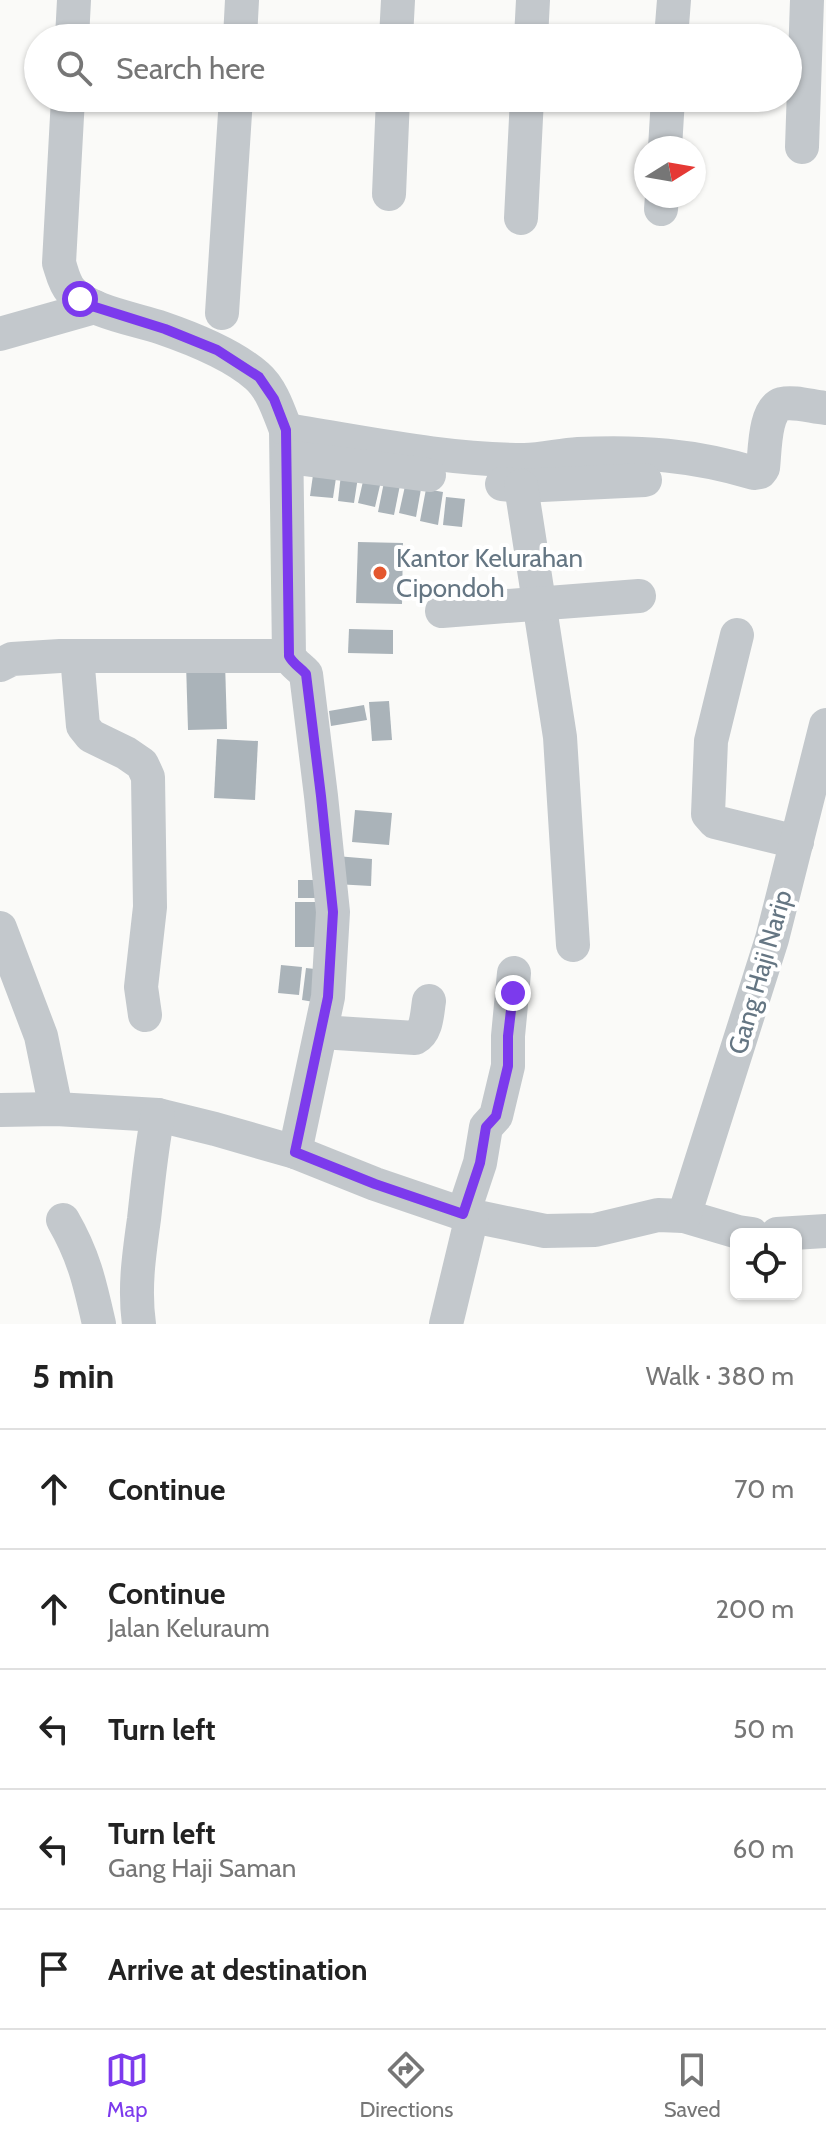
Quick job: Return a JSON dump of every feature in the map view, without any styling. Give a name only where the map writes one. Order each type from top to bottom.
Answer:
[{"type":"street","points":[[73,24],[74,0]]},
{"type":"street","points":[[241,24],[242,0]]},
{"type":"street","points":[[397,24],[398,0]]},
{"type":"street","points":[[532,24],[533,0]]},
{"type":"street","points":[[672,24],[674,0]]},
{"type":"street","points":[[802,147],[807,0]]},
{"type":"street","points":[[67,112],[59,263],[70,291],[95,307],[165,329],[217,350],[259,377],[274,399],[287,444],[289,656],[306,674],[333,912],[328,997],[295,1152]]},
{"type":"street","points":[[222,313],[235,112]]},
{"type":"street","points":[[389,194],[392,112]]},
{"type":"street","points":[[521,218],[526,112]]},
{"type":"street","points":[[666,136],[667,112]]},
{"type":"street","points":[[0,334],[95,307]]},
{"type":"street","points":[[287,444],[527,460],[577,454],[674,455],[720,462],[754,473],[763,468],[769,416],[774,408],[784,404],[826,408]]},
{"type":"street","points":[[287,444],[521,486],[645,480]]},
{"type":"street","points":[[521,486],[560,737],[573,945]]},
{"type":"street","points":[[442,611],[639,596]]},
{"type":"street","points":[[737,635],[711,741],[708,814],[715,822],[797,842]]},
{"type":"street","points":[[77,656],[83,726],[91,736],[142,764],[148,777],[150,907],[141,987],[145,1015]]},
{"type":"street","points":[[0,665],[26,657],[289,656]]},
{"type":"street","name":"Gang Haji Narip","points":[[684,1216],[772,939],[826,725]]},
{"type":"street","points":[[0,928],[41,1036],[56,1109]]},
{"type":"street","points":[[446,1324],[486,1127],[496,1116],[508,1066],[514,973]]},
{"type":"street","points":[[321,1032],[415,1038],[420,1036],[424,1027],[429,1001]]},
{"type":"street","points":[[0,1110],[56,1109],[158,1115],[295,1152],[375,1184],[468,1215],[545,1231],[610,1227],[658,1215],[684,1216],[730,1230]]},
{"type":"street","points":[[139,1324],[136,1273],[149,1160],[158,1115]]},
{"type":"street","points":[[63,1220],[85,1265],[99,1324]]},
{"type":"street","points":[[802,1232],[826,1231]]},
{"type":"building","points":[[314,468],[337,471],[333,498],[310,496]]},
{"type":"building","points":[[341,474],[358,477],[354,503],[338,501]]},
{"type":"building","points":[[364,477],[381,481],[375,507],[358,503]]},
{"type":"building","points":[[384,482],[400,485],[394,515],[378,512]]},
{"type":"building","points":[[405,486],[421,489],[416,517],[399,513]]},
{"type":"building","points":[[426,489],[443,492],[438,525],[420,521]]},
{"type":"building","points":[[446,497],[465,499],[462,527],[443,525]]},
{"type":"building","name":"Kantor Kelurahan Cipondoh","points":[[358,542],[403,543],[402,604],[356,603]]},
{"type":"building","points":[[349,629],[393,630],[393,654],[348,653]]},
{"type":"building","points":[[225,662],[227,729],[188,730],[186,663]]},
{"type":"building","points":[[389,701],[392,740],[372,741],[369,702]]},
{"type":"building","points":[[364,705],[367,720],[331,726],[329,711]]},
{"type":"building","points":[[217,739],[258,741],[255,800],[214,798]]},
{"type":"building","points":[[355,810],[392,813],[389,845],[352,842]]},
{"type":"building","points":[[336,856],[372,859],[371,886],[335,884]]},
{"type":"building","points":[[298,880],[322,880],[322,898],[298,898]]},
{"type":"building","points":[[295,902],[320,902],[320,947],[295,947]]},
{"type":"building","points":[[281,965],[302,967],[299,995],[278,993]]},
{"type":"building","points":[[306,968],[324,970],[320,1003],[302,1000]]},
{"type":"place","name":"Kantor Kelurahan Cipondoh","points":[[380,573]]},
{"type":"route","points":[[80,299],[217,350],[259,377],[274,399],[286,430],[289,656],[306,674],[333,912],[328,997],[295,1152],[463,1214],[480,1163],[486,1127],[496,1116],[508,1066],[513,993]]}]
